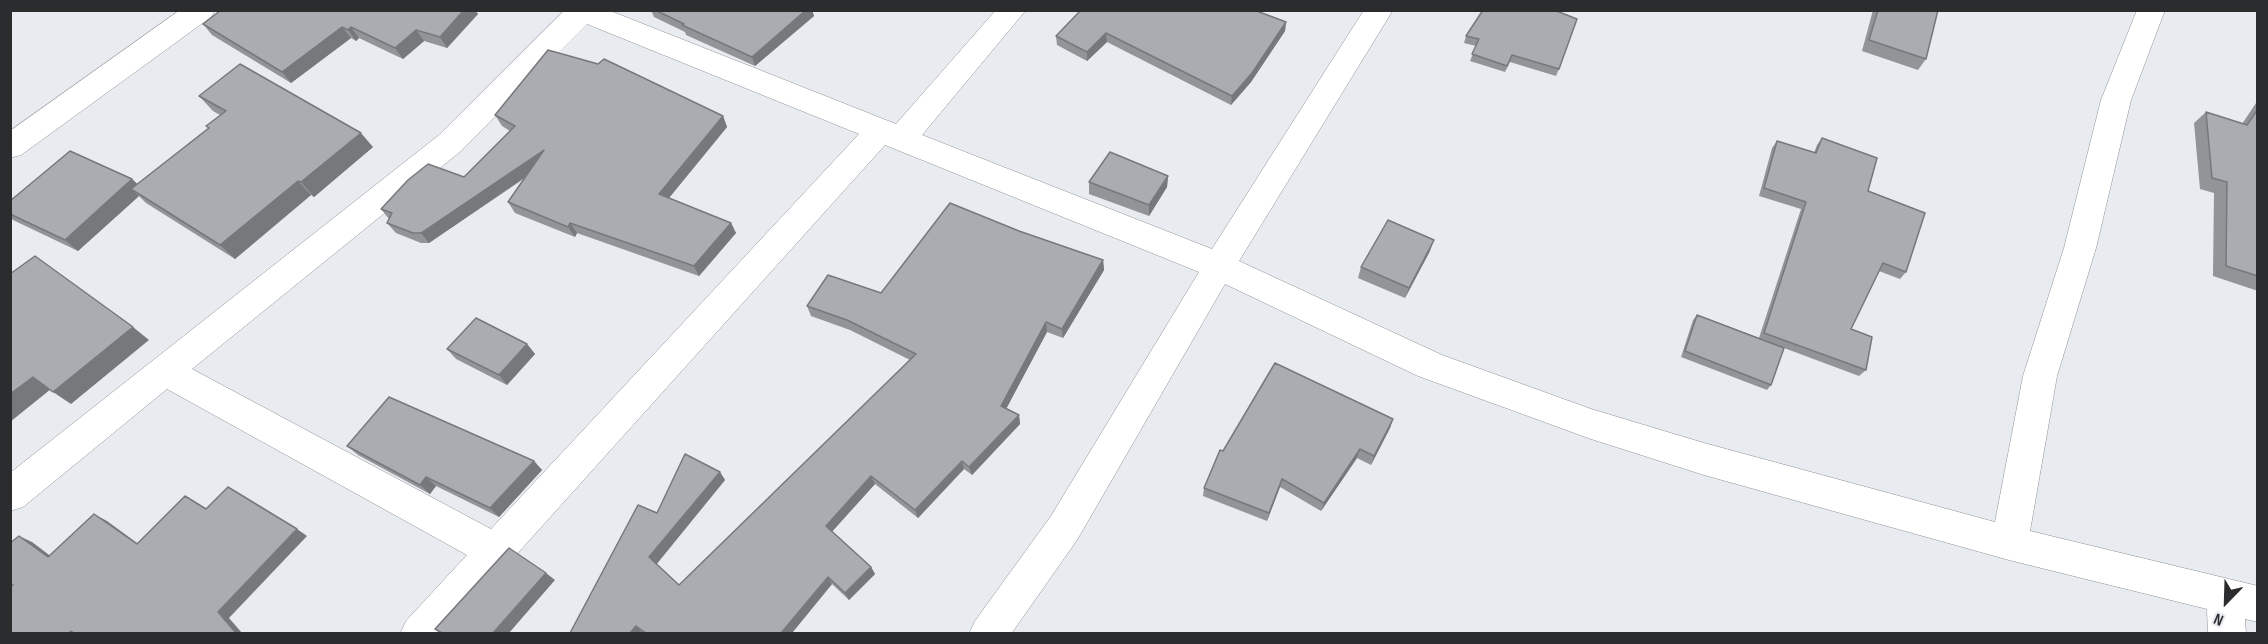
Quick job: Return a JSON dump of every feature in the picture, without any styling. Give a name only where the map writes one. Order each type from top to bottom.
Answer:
[{"type":"street","points":[[10,147],[201,10]]},
{"type":"street","points":[[419,633],[890,135],[1012,10]]},
{"type":"street","points":[[988,633],[1064,528],[1219,266],[1379,10]]},
{"type":"street","points":[[2009,543],[2040,376],[2080,248],[2116,100],[2151,10]]},
{"type":"street","points":[[10,495],[450,143],[582,11],[1219,266],[1430,366],[1591,424],[1704,459],[2009,543],[2241,600],[2227,633]]},
{"type":"street","points":[[165,371],[496,551]]},
{"type":"building","points":[[221,10],[464,10],[440,37],[416,30],[395,48],[351,27],[348,30],[342,27],[282,72],[203,24]]},
{"type":"building","points":[[655,10],[806,10],[752,57]]},
{"type":"building","points":[[1081,10],[1254,10],[1286,22],[1252,73],[1232,96],[1106,33],[1087,52],[1056,36]]},
{"type":"building","points":[[1483,10],[1554,10],[1577,19],[1559,69],[1512,55],[1507,66],[1472,54],[1479,39],[1466,36]]},
{"type":"building","points":[[1878,10],[1938,10],[1926,59],[1869,40]]},
{"type":"building","points":[[548,50],[598,64],[604,59],[723,116],[659,194],[731,223],[694,266],[570,223],[568,227],[508,202],[544,150],[421,233],[413,233],[387,223],[392,213],[381,209],[408,180],[428,164],[464,177],[515,126],[495,115]]},
{"type":"building","points":[[240,64],[361,133],[220,245],[131,189],[209,128],[206,126],[226,111],[199,96]]},
{"type":"building","points":[[2258,109],[2258,276],[2226,266],[2227,182],[2212,178],[2206,112],[2247,125]]},
{"type":"building","points":[[1822,138],[1877,158],[1868,191],[1925,213],[1906,272],[1883,263],[1851,329],[1872,337],[1866,370],[1764,333],[1806,202],[1764,188],[1777,141],[1816,153]]},
{"type":"building","points":[[70,151],[132,179],[65,240],[10,214],[10,201]]},
{"type":"building","points":[[1110,152],[1168,176],[1149,205],[1089,182]]},
{"type":"building","points":[[950,203],[1019,231],[1103,260],[1062,329],[1046,322],[1001,406],[1019,415],[969,467],[962,461],[915,510],[871,476],[826,526],[871,567],[845,593],[828,577],[781,633],[646,633],[636,626],[630,633],[570,633],[638,505],[657,513],[685,454],[720,472],[649,557],[679,585],[916,354],[847,320],[807,306],[828,275],[881,293]]},
{"type":"building","points":[[1388,220],[1434,240],[1409,288],[1361,267]]},
{"type":"building","points":[[35,256],[133,327],[53,392],[33,377],[10,394],[10,274]]},
{"type":"building","points":[[1697,315],[1784,348],[1771,385],[1685,351]]},
{"type":"building","points":[[476,318],[527,344],[499,375],[447,349]]},
{"type":"building","points":[[1275,363],[1393,419],[1374,456],[1360,449],[1324,503],[1282,479],[1269,513],[1204,488],[1220,450],[1223,451]]},
{"type":"building","points":[[389,397],[534,461],[490,508],[426,477],[420,485],[347,446]]},
{"type":"building","points":[[228,487],[297,529],[218,612],[236,633],[74,633],[71,631],[69,633],[10,633],[10,587],[13,585],[10,583],[10,543],[19,536],[48,557],[94,514],[137,544],[185,496],[206,509]]},
{"type":"building","points":[[509,548],[546,573],[493,633],[442,633],[435,629]]}]
